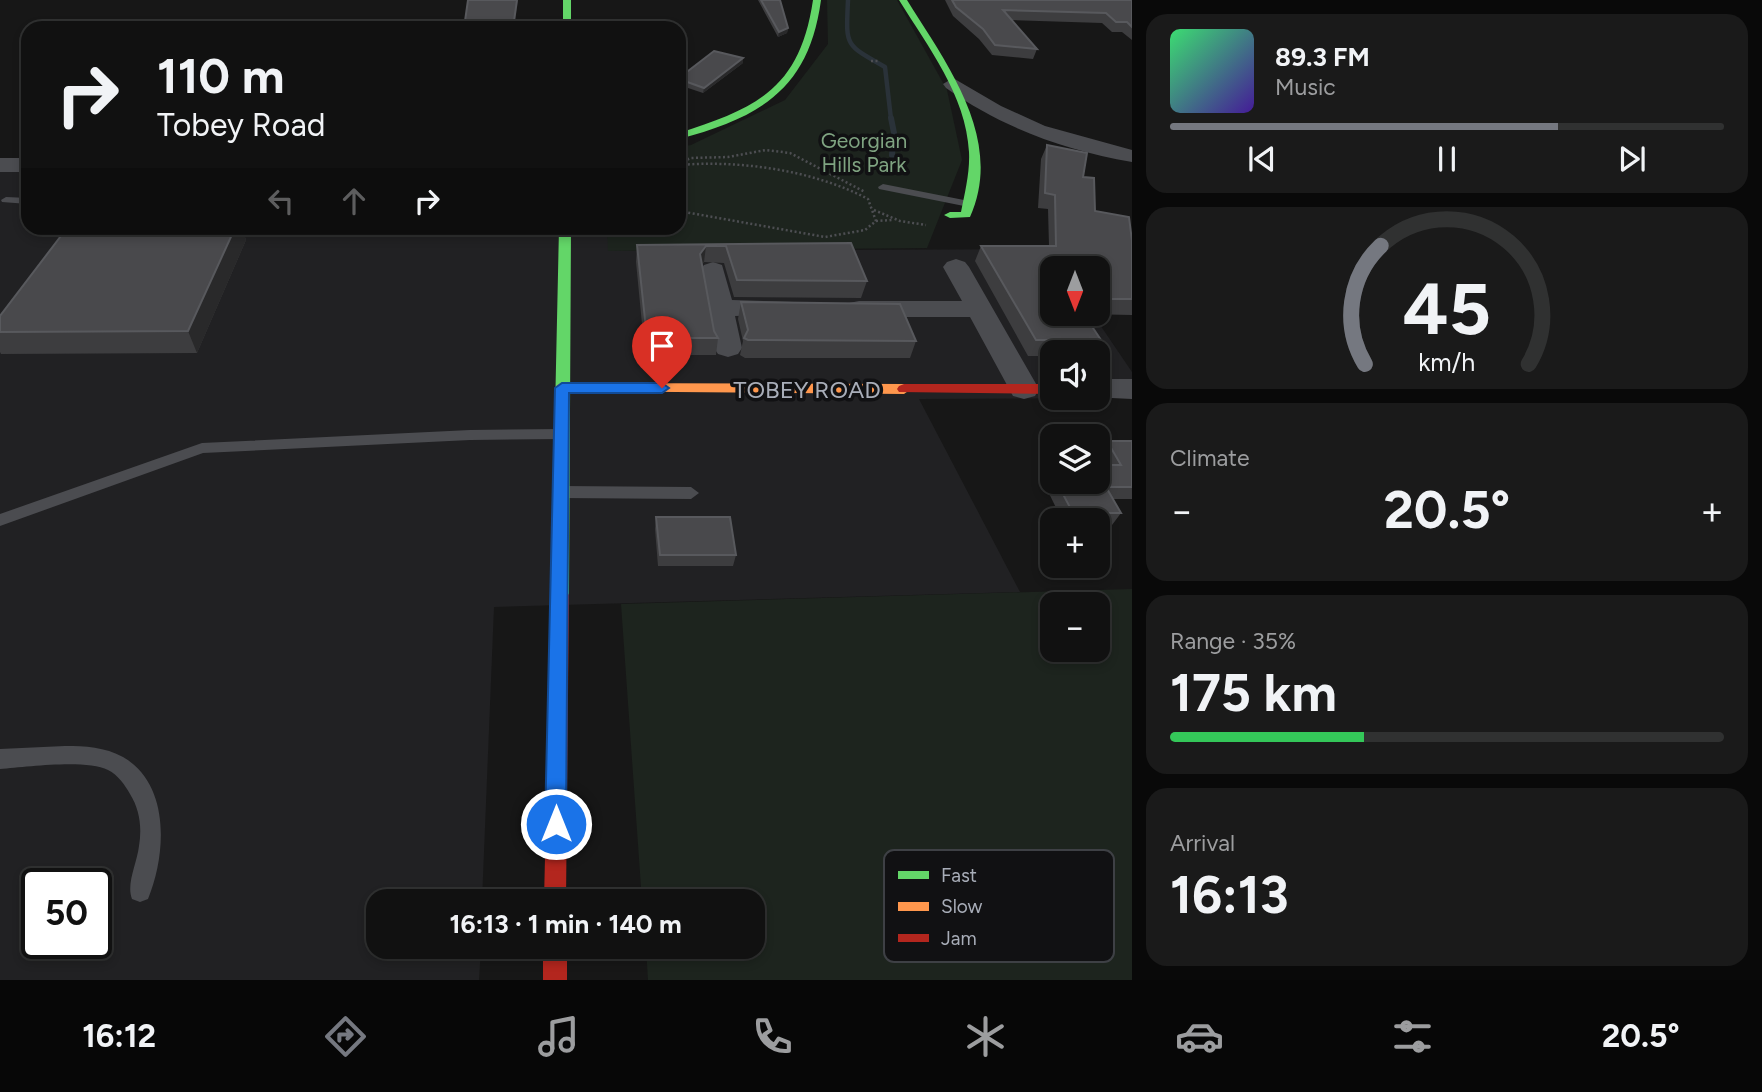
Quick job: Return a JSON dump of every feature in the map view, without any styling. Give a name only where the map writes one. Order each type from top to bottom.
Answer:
[{"type":"street","points":[[566,0],[567,21]]},
{"type":"street","points":[[686,133],[739,113],[786,79],[809,50],[817,0]]},
{"type":"street","points":[[903,0],[953,84],[973,129],[974,183],[969,204],[966,215],[950,215]]},
{"type":"street","points":[[953,84],[982,105],[1023,126],[1064,141],[1132,156]]},
{"type":"street","points":[[0,165],[21,165]]},
{"type":"street","points":[[555,889],[565,235]]},
{"type":"street","points":[[956,267],[979,309],[1038,389]]},
{"type":"street","points":[[713,270],[728,348]]},
{"type":"street","points":[[720,308],[979,309]]},
{"type":"street","name":"TOBEY ROAD","points":[[562,388],[1038,389]]},
{"type":"street","points":[[1110,389],[1132,389]]},
{"type":"street","points":[[555,959],[555,980]]},
{"type":"lane","points":[[883,187],[969,204]]},
{"type":"lane","points":[[6,201],[21,201]]},
{"type":"lane","points":[[0,520],[202,447],[562,434]]},
{"type":"lane","points":[[561,492],[691,493]]},
{"type":"lane","points":[[0,759],[84,757],[106,760],[121,768],[135,782],[146,804],[151,827],[141,891]]},
{"type":"path","points":[[871,61],[879,61]]},
{"type":"path","points":[[686,163],[777,151],[802,157],[822,171],[839,176],[864,190],[876,221]]},
{"type":"path","points":[[712,160],[833,183],[845,186],[868,199]]},
{"type":"path","points":[[833,183],[839,176]]},
{"type":"path","points":[[686,212],[825,237],[865,230],[876,221],[900,220]]},
{"type":"shaded area","points":[[21,164],[21,235],[608,235],[609,251],[1048,249],[1048,256],[1040,256],[1040,326],[1101,326],[1132,372],[1132,398],[1110,398],[1110,340],[1040,340],[1040,398],[919,399],[1020,592],[494,607],[482,889],[366,889],[366,959],[480,959],[479,980],[0,980],[0,165]]},
{"type":"green space","name":"Georgian Hills Park","points":[[827,0],[897,0],[947,90],[962,160],[927,248],[608,251],[607,235],[686,235],[686,146],[785,100],[828,44]]},
{"type":"green space","points":[[1132,589],[1132,980],[648,980],[647,959],[765,959],[765,889],[641,889],[621,604]]},
{"type":"building","points":[[468,0],[517,0],[514,21],[465,21]]},
{"type":"building","points":[[761,0],[780,0],[788,28],[779,32]]},
{"type":"building","points":[[952,0],[1132,0],[1132,27],[1127,22],[1116,22],[1106,13],[1003,10],[1037,49],[995,45],[983,29],[956,7]]},
{"type":"building","points":[[714,51],[743,58],[704,88],[686,82],[686,73]]},
{"type":"building","points":[[1047,145],[1087,153],[1083,177],[1094,178],[1095,211],[1129,217],[1132,241],[1132,299],[1110,299],[1110,256],[1040,256],[1040,326],[1092,326],[1101,340],[1036,340],[981,246],[1056,246],[1055,195],[1045,193]]},
{"type":"building","points":[[62,235],[232,235],[188,331],[0,332],[0,316]]},
{"type":"building","points":[[851,243],[867,281],[737,280],[726,246],[706,246],[700,254],[714,331],[718,338],[647,338],[637,245]]},
{"type":"building","points":[[741,302],[900,304],[916,341],[748,340],[744,338],[748,330]]},
{"type":"building","points":[[1110,441],[1132,441],[1132,487],[1110,487],[1110,465],[1121,465],[1110,446]]},
{"type":"building","points":[[1063,494],[1110,494],[1121,513],[1110,513],[1110,508],[1070,508]]},
{"type":"building","points":[[656,517],[730,517],[736,555],[660,555]]},
{"type":"waterway","points":[[848,0],[847,27],[850,42],[885,67],[891,119]]},
{"type":"waterway","points":[[891,118],[894,133],[892,155]]},
{"type":"traffic: fast","points":[[567,0],[567,21]]},
{"type":"traffic: fast","points":[[686,134],[731,118],[754,106],[774,92],[791,75],[804,54],[813,30],[817,0]]},
{"type":"traffic: fast","points":[[903,0],[950,77],[970,126],[974,152],[973,182],[966,215],[950,215]]},
{"type":"traffic: fast","points":[[560,595],[565,235]]},
{"type":"traffic: slow","points":[[562,388],[904,389]]},
{"type":"traffic: jam","points":[[904,389],[1040,389]]},
{"type":"traffic: jam","points":[[555,889],[560,595]]},
{"type":"traffic: jam","points":[[555,959],[555,980]]},
{"type":"route","points":[[556,824],[562,388],[662,388]]}]
